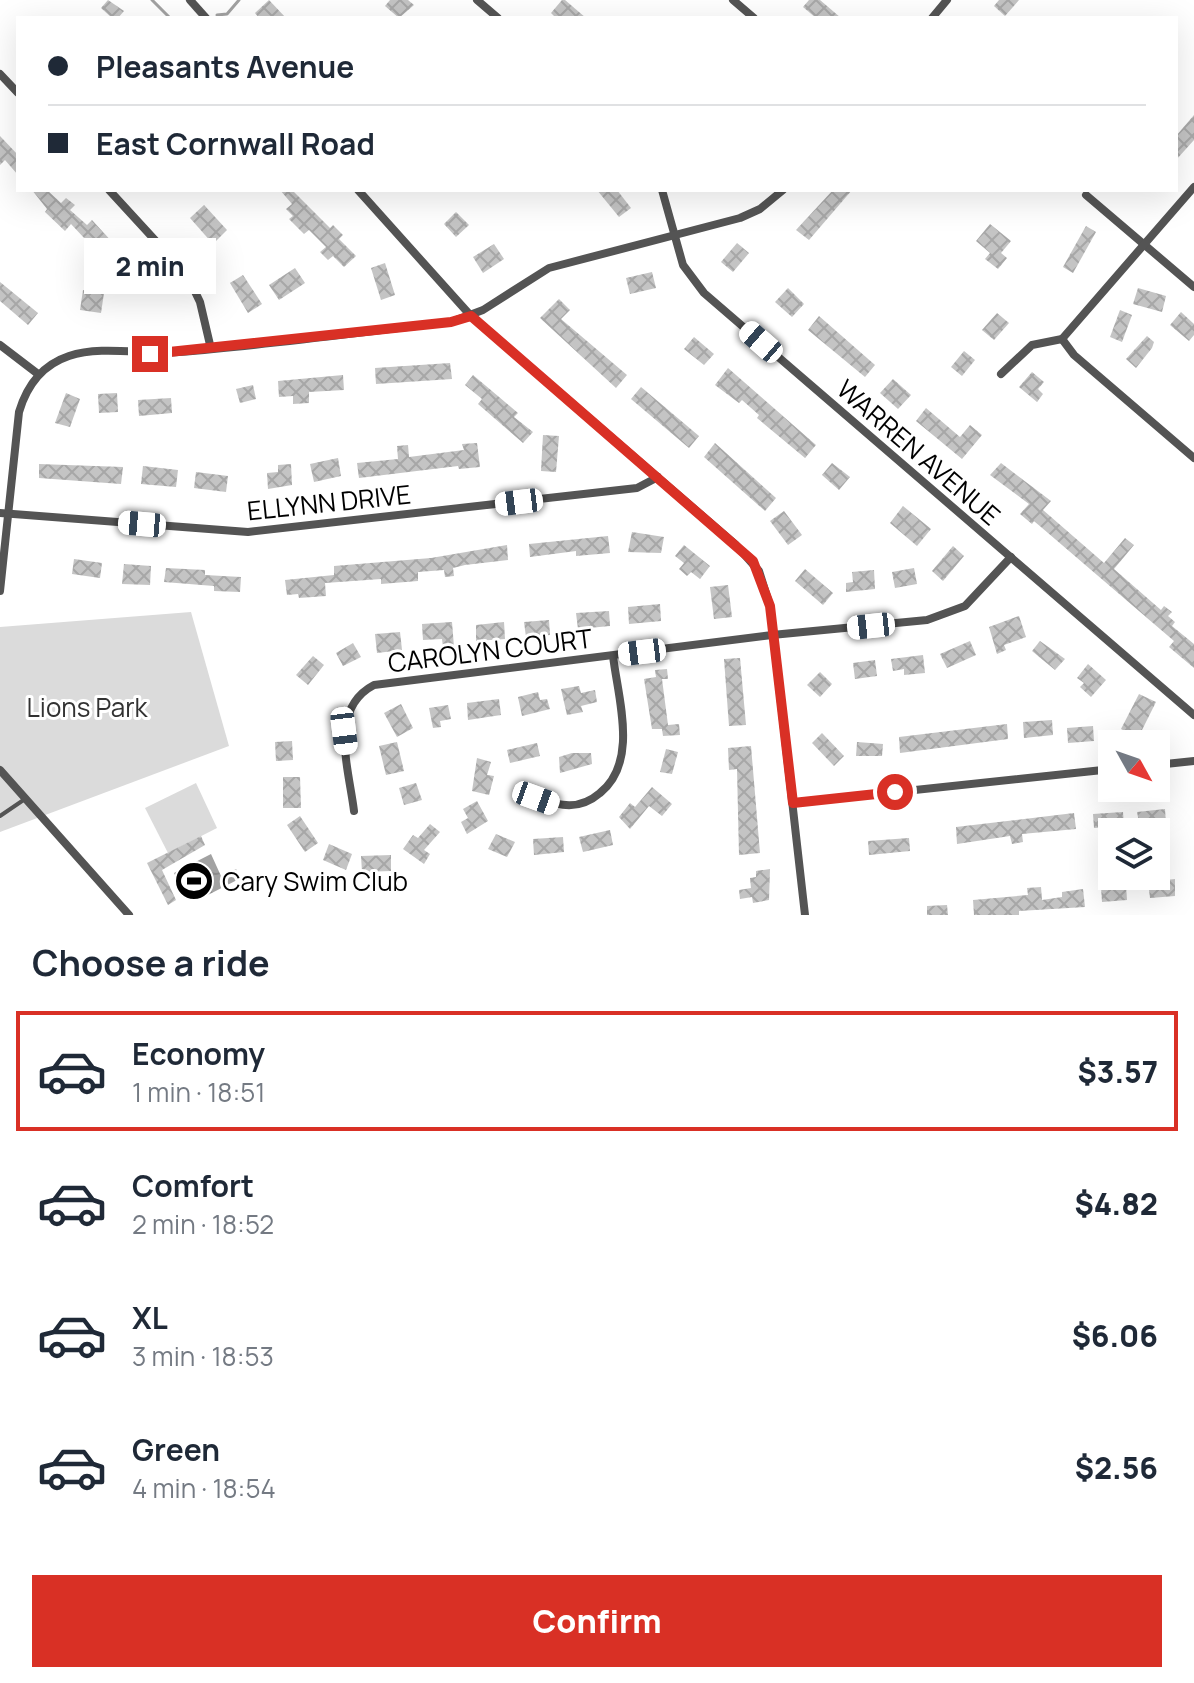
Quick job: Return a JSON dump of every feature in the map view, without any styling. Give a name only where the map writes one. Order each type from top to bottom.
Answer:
[{"type":"street","points":[[190,0],[204,16]]},
{"type":"street","points":[[477,0],[496,16]]},
{"type":"street","points":[[733,0],[752,16]]},
{"type":"street","points":[[934,16],[947,0]]},
{"type":"street","points":[[0,74],[16,91]]},
{"type":"street","points":[[1001,374],[1032,345],[1062,339],[1194,187]]},
{"type":"street","points":[[111,192],[187,275],[200,302],[211,349]]},
{"type":"street","points":[[360,192],[471,316],[753,561],[768,594],[805,915]]},
{"type":"street","name":"WARREN AVENUE","points":[[663,192],[688,274],[704,293],[1194,715]]},
{"type":"street","points":[[0,591],[4,513],[19,412],[26,392],[38,374],[60,359],[81,353],[150,354],[211,349],[451,322],[471,316],[549,268],[740,218],[760,209],[781,192]]},
{"type":"street","points":[[1086,195],[1194,287]]},
{"type":"street","points":[[1062,339],[1074,355],[1194,458]]},
{"type":"street","points":[[0,345],[38,374]]},
{"type":"street","name":"ELLYNN DRIVE","points":[[4,513],[248,532],[637,488],[658,477]]},
{"type":"street","name":"CAROLYN COURT","points":[[354,811],[345,724],[351,705],[366,689],[384,682],[942,616],[975,597],[1011,557]]},
{"type":"street","points":[[536,798],[560,806],[581,804],[604,790],[616,775],[622,741],[613,656]]},
{"type":"street","points":[[1170,764],[1194,761]]},
{"type":"street","points":[[0,770],[129,915]]},
{"type":"street","points":[[793,803],[1098,770]]},
{"type":"lane","points":[[0,816],[25,799]]},
{"type":"green space","name":"Lions Park","points":[[191,612],[229,746],[0,832],[0,627]]},
{"type":"green space","points":[[196,783],[217,828],[168,853],[145,808]]},
{"type":"water","points":[[211,854],[221,876],[236,869],[241,878],[202,898],[193,880],[180,885],[174,873]]},
{"type":"building","points":[[108,0],[124,11],[120,16],[110,16],[101,8]]},
{"type":"building","points":[[269,0],[284,16],[257,16],[255,13]]},
{"type":"building","points":[[390,0],[408,0],[414,5],[401,16],[397,16],[385,6]]},
{"type":"building","points":[[565,0],[584,16],[554,16],[551,13]]},
{"type":"building","points":[[809,0],[820,0],[839,16],[814,16],[803,7]]},
{"type":"building","points":[[999,0],[1019,0],[1005,16],[994,6]]},
{"type":"building","points":[[1194,115],[1194,140],[1178,158],[1178,134]]},
{"type":"building","points":[[0,136],[16,153],[16,173],[5,160],[0,165]]},
{"type":"building","points":[[34,192],[49,192],[61,203],[66,198],[75,205],[70,210],[87,225],[92,220],[113,243],[100,255],[71,224],[65,231],[45,212],[47,209]]},
{"type":"building","points":[[282,192],[294,192],[330,228],[333,225],[343,235],[339,239],[356,256],[344,267],[333,256],[328,260],[320,252],[326,247],[309,230],[304,234],[289,219],[293,216],[286,209],[292,204]]},
{"type":"building","points":[[599,192],[619,192],[631,208],[619,217]]},
{"type":"building","points":[[831,192],[850,192],[809,240],[796,230]]},
{"type":"building","points":[[204,205],[227,230],[213,244],[190,218]]},
{"type":"building","points":[[456,212],[469,225],[456,237],[444,224]]},
{"type":"building","points":[[990,224],[1011,241],[1001,253],[1007,258],[998,269],[985,259],[990,253],[976,241]]},
{"type":"building","points":[[1086,226],[1096,232],[1073,273],[1063,267]]},
{"type":"building","points":[[737,243],[749,253],[733,272],[721,262]]},
{"type":"building","points":[[494,244],[504,259],[483,273],[473,257]]},
{"type":"building","points":[[385,263],[395,295],[381,300],[371,268]]},
{"type":"building","points":[[295,268],[305,283],[279,300],[269,285]]},
{"type":"building","points":[[652,272],[656,288],[630,294],[626,278]]},
{"type":"building","points":[[243,275],[262,304],[248,313],[230,283]]},
{"type":"building","points":[[0,282],[38,313],[28,325],[0,301]]},
{"type":"building","points":[[788,288],[804,304],[792,317],[775,302]]},
{"type":"building","points":[[1138,288],[1166,296],[1162,312],[1133,304]]},
{"type":"building","points":[[83,290],[104,293],[101,313],[80,310]]},
{"type":"building","points":[[559,299],[570,310],[561,319],[627,375],[616,388],[540,318]]},
{"type":"building","points":[[1120,310],[1132,315],[1122,342],[1110,337]]},
{"type":"building","points":[[1181,312],[1194,324],[1194,335],[1189,341],[1170,325]]},
{"type":"building","points":[[997,313],[1009,323],[994,340],[982,330]]},
{"type":"building","points":[[819,316],[875,365],[865,377],[808,330]]},
{"type":"building","points":[[1147,336],[1154,342],[1152,348],[1136,368],[1126,359]]},
{"type":"building","points":[[694,337],[714,354],[704,365],[684,349]]},
{"type":"building","points":[[964,351],[975,360],[962,376],[951,367]]},
{"type":"building","points":[[450,363],[452,379],[376,384],[375,368]]},
{"type":"building","points":[[728,368],[816,445],[805,458],[757,418],[759,415],[742,400],[739,403],[715,385]]},
{"type":"building","points":[[1032,372],[1044,382],[1038,389],[1043,394],[1037,402],[1019,387]]},
{"type":"building","points":[[343,375],[344,390],[309,392],[309,403],[293,404],[293,396],[279,397],[278,381]]},
{"type":"building","points":[[473,375],[518,413],[514,417],[533,432],[523,443],[478,404],[482,399],[465,385]]},
{"type":"building","points":[[893,379],[911,395],[898,409],[880,393]]},
{"type":"building","points":[[253,385],[256,399],[240,403],[236,389]]},
{"type":"building","points":[[641,387],[699,436],[689,448],[631,399]]},
{"type":"building","points":[[66,393],[80,399],[70,427],[55,423]]},
{"type":"building","points":[[117,393],[118,412],[99,413],[98,394]]},
{"type":"building","points":[[171,398],[172,413],[139,416],[138,400]]},
{"type":"building","points":[[926,408],[960,437],[970,425],[982,435],[962,459],[916,421]]},
{"type":"building","points":[[543,435],[559,436],[556,472],[541,471]]},
{"type":"building","points":[[477,443],[480,467],[459,469],[458,466],[359,478],[357,463],[398,459],[397,446],[408,445],[409,457],[464,450],[462,444]]},
{"type":"building","points":[[715,443],[776,498],[765,511],[704,457]]},
{"type":"building","points":[[338,458],[341,476],[314,482],[310,464]]},
{"type":"building","points":[[832,463],[850,477],[839,490],[822,475]]},
{"type":"building","points":[[1001,463],[1051,501],[1043,510],[1104,563],[1125,538],[1134,545],[1114,569],[1161,610],[1164,606],[1172,612],[1168,616],[1175,622],[1172,626],[1194,644],[1194,668],[1169,647],[1174,641],[1034,521],[1032,524],[1020,514],[1029,504],[990,475]]},
{"type":"building","points":[[39,464],[123,467],[121,484],[39,478]]},
{"type":"building","points":[[291,464],[292,485],[268,489],[267,473],[278,472],[278,465]]},
{"type":"building","points":[[143,466],[178,470],[176,487],[141,484]]},
{"type":"building","points":[[196,472],[228,476],[226,492],[194,488]]},
{"type":"building","points":[[903,506],[931,529],[917,546],[890,523]]},
{"type":"building","points":[[784,511],[802,535],[788,545],[770,521]]},
{"type":"building","points":[[632,532],[664,537],[661,553],[628,552]]},
{"type":"building","points":[[608,536],[610,553],[576,556],[576,551],[530,557],[529,544]]},
{"type":"building","points":[[507,545],[508,560],[453,568],[454,576],[445,577],[444,570],[418,572],[418,581],[381,584],[381,579],[325,583],[326,596],[299,598],[298,594],[287,595],[285,580],[334,575],[334,566],[431,558]]},
{"type":"building","points":[[684,545],[710,566],[700,579],[691,572],[687,576],[679,569],[684,563],[675,556]]},
{"type":"building","points":[[953,546],[964,556],[943,581],[932,571]]},
{"type":"building","points":[[74,559],[102,563],[100,578],[72,574]]},
{"type":"building","points":[[124,564],[151,566],[150,585],[122,584]]},
{"type":"building","points":[[166,568],[205,570],[205,575],[241,577],[240,592],[214,591],[214,586],[164,582]]},
{"type":"building","points":[[914,568],[917,584],[895,588],[892,572]]},
{"type":"building","points":[[805,569],[833,593],[823,605],[795,581]]},
{"type":"building","points":[[874,570],[875,589],[846,592],[846,583],[853,582],[852,572]]},
{"type":"building","points":[[728,585],[732,617],[714,619],[710,587]]},
{"type":"building","points":[[660,604],[661,621],[629,624],[628,607]]},
{"type":"building","points":[[609,611],[610,626],[578,629],[576,613]]},
{"type":"building","points":[[1019,616],[1026,637],[1004,645],[1006,650],[997,654],[989,627]]},
{"type":"building","points":[[549,620],[550,635],[526,637],[524,622]]},
{"type":"building","points":[[452,622],[454,647],[443,648],[442,639],[423,640],[422,624]]},
{"type":"building","points":[[504,622],[505,639],[476,641],[476,625]]},
{"type":"building","points":[[400,632],[402,650],[377,653],[375,634]]},
{"type":"building","points":[[970,641],[976,655],[947,668],[940,654]]},
{"type":"building","points":[[1040,641],[1065,659],[1055,670],[1032,651]]},
{"type":"building","points":[[353,643],[361,657],[343,666],[336,653]]},
{"type":"building","points":[[923,655],[925,673],[904,675],[904,669],[893,671],[891,659]]},
{"type":"building","points":[[313,656],[324,665],[308,685],[296,675]]},
{"type":"building","points":[[740,658],[746,725],[729,726],[724,659]]},
{"type":"building","points":[[875,660],[877,676],[855,679],[853,663]]},
{"type":"building","points":[[1088,664],[1106,680],[1091,697],[1080,687],[1084,683],[1077,678]]},
{"type":"building","points":[[667,669],[668,679],[662,679],[668,725],[679,724],[680,735],[663,736],[662,729],[652,729],[644,679],[656,677],[655,670]]},
{"type":"building","points":[[820,672],[832,684],[820,697],[807,685]]},
{"type":"building","points":[[579,686],[581,693],[595,690],[597,702],[581,706],[583,712],[567,715],[561,689]]},
{"type":"building","points":[[538,692],[540,700],[547,699],[550,709],[522,716],[518,697]]},
{"type":"building","points":[[1139,694],[1156,702],[1142,730],[1121,729]]},
{"type":"building","points":[[499,699],[501,715],[468,720],[467,703]]},
{"type":"building","points":[[401,704],[413,728],[397,737],[384,713]]},
{"type":"building","points":[[448,705],[451,719],[440,721],[441,727],[433,728],[429,708]]},
{"type":"building","points":[[1052,720],[1053,735],[1024,738],[1023,722]]},
{"type":"building","points":[[1007,724],[1008,739],[900,753],[899,737]]},
{"type":"building","points":[[1093,726],[1094,741],[1068,743],[1067,728]]},
{"type":"building","points":[[822,733],[844,756],[834,766],[812,743]]},
{"type":"building","points":[[292,741],[293,760],[276,761],[275,742]]},
{"type":"building","points":[[397,742],[404,771],[386,775],[379,746]]},
{"type":"building","points":[[857,742],[883,744],[882,756],[856,756]]},
{"type":"building","points":[[537,743],[540,756],[510,763],[507,750]]},
{"type":"building","points":[[751,746],[760,853],[739,855],[737,769],[729,770],[728,748]]},
{"type":"building","points":[[666,749],[678,752],[672,774],[660,772]]},
{"type":"building","points":[[591,753],[592,764],[560,773],[559,757]]},
{"type":"building","points":[[477,758],[491,762],[487,775],[494,776],[489,795],[472,791]]},
{"type":"building","points":[[283,777],[300,777],[301,808],[283,808]]},
{"type":"building","points":[[416,783],[422,800],[404,805],[399,788]]},
{"type":"building","points":[[652,787],[672,804],[662,816],[649,806],[630,829],[619,817],[630,803],[635,807]]},
{"type":"building","points":[[477,801],[488,821],[467,834],[461,822],[468,818],[463,809]]},
{"type":"building","points":[[1165,809],[1166,818],[1138,818],[1137,812]]},
{"type":"building","points":[[1123,812],[1123,818],[1098,818],[1098,828],[1094,828],[1093,814]]},
{"type":"building","points":[[1074,813],[1076,829],[1022,834],[1023,842],[1012,844],[1010,836],[957,844],[956,827]]},
{"type":"building","points":[[300,816],[318,843],[305,852],[287,825]]},
{"type":"building","points":[[430,824],[440,832],[424,850],[430,854],[424,864],[403,849],[413,835],[418,838]]},
{"type":"building","points":[[610,830],[613,845],[583,852],[579,837]]},
{"type":"building","points":[[496,834],[515,842],[507,857],[488,849]]},
{"type":"building","points":[[201,836],[205,845],[162,870],[176,900],[168,905],[147,863]]},
{"type":"building","points":[[563,837],[564,852],[534,855],[533,839]]},
{"type":"building","points":[[909,838],[910,851],[869,855],[868,841]]},
{"type":"building","points":[[329,844],[352,854],[346,870],[323,860]]},
{"type":"building","points":[[391,855],[391,871],[362,872],[361,856]]},
{"type":"building","points":[[770,869],[769,900],[753,903],[752,897],[740,899],[739,890],[751,888],[750,878],[756,877],[756,871]]},
{"type":"building","points":[[1175,879],[1175,896],[1150,898],[1149,890],[1170,890],[1170,880]]},
{"type":"building","points":[[1041,887],[1042,900],[1062,897],[1062,892],[1083,889],[1085,907],[1019,911],[1019,915],[974,915],[973,900],[1028,895],[1027,888]]},
{"type":"building","points":[[1101,890],[1126,890],[1127,900],[1102,902]]},
{"type":"building","points":[[947,905],[948,915],[927,915],[927,906]]},
{"type":"waterway","points":[[152,0],[168,16]]},
{"type":"waterway","points":[[217,15],[227,14],[239,0]]},
{"type":"place","name":"Cary Swim Club","points":[[194,881]]},
{"type":"route","points":[[150,354],[451,322],[471,316],[753,561],[764,583],[770,606],[793,803],[895,792]]}]
